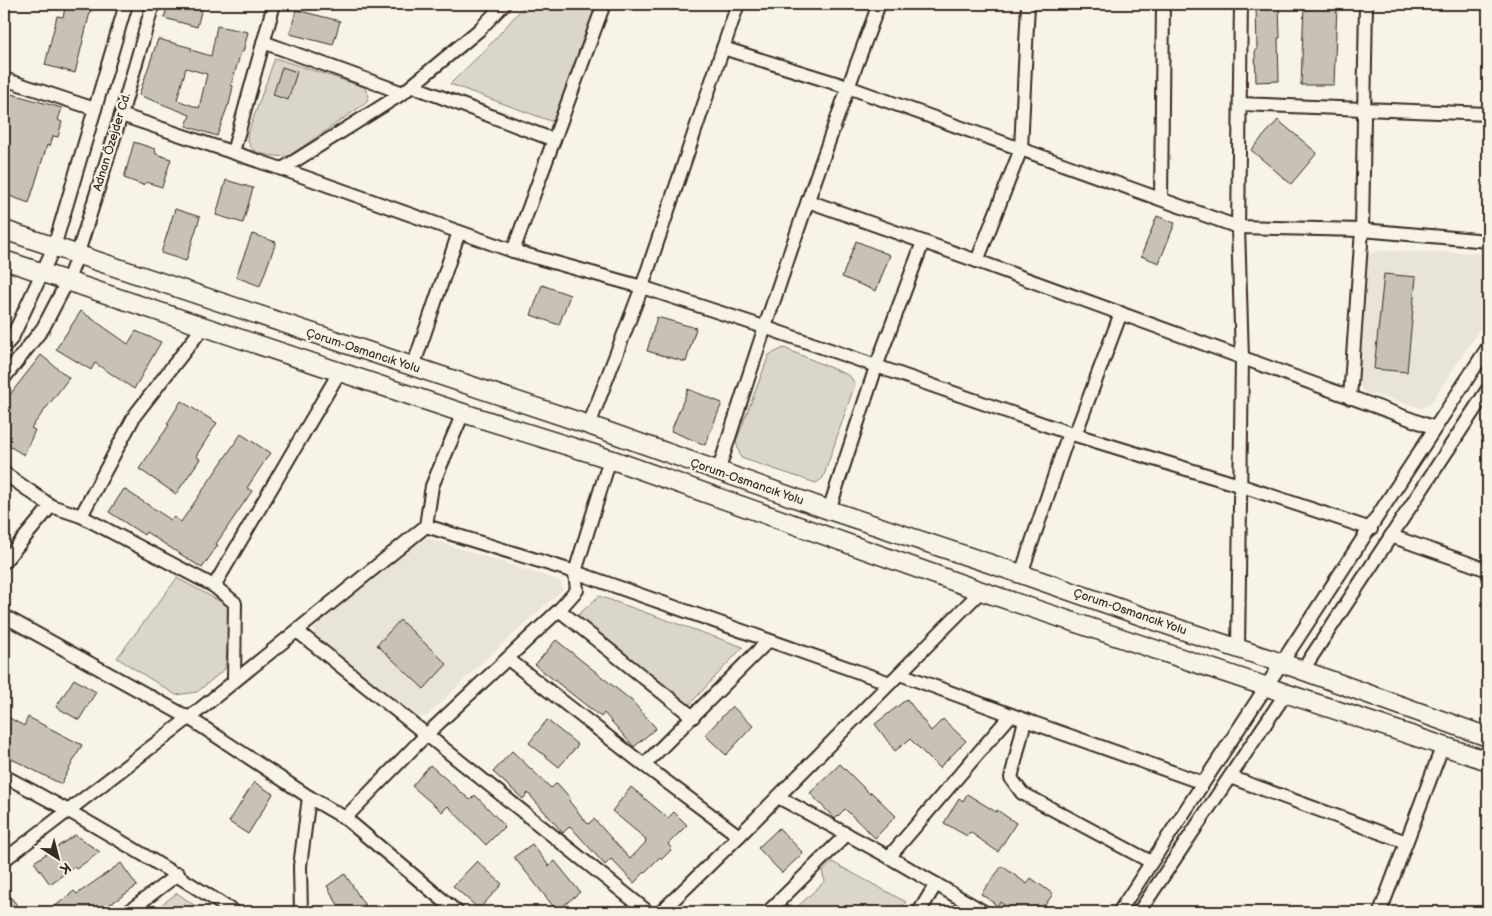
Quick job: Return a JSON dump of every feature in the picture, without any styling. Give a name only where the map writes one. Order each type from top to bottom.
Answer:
[{"type":"highway","name":"Çorum-Osmancık Yolu","points":[[4,230],[77,256],[588,425],[718,472],[1282,663],[1488,737]]},
{"type":"highway","name":"Çorum-Osmancık Yolu","points":[[4,260],[340,370],[463,413],[610,459],[981,591],[1488,761]]},
{"type":"street","name":"Adnan Özejder Cd.","points":[[4,347],[12,338],[54,247],[126,4]]},
{"type":"street","name":"Adnan Özejder Cd.","points":[[4,378],[43,328],[68,280],[121,115],[153,4]]},
{"type":"street","points":[[232,152],[274,4]]},
{"type":"street","points":[[282,169],[407,90],[480,30],[504,4]]},
{"type":"street","points":[[513,251],[604,4]]},
{"type":"street","points":[[588,425],[642,287],[738,4]]},
{"type":"street","points":[[718,472],[764,327],[879,4]]},
{"type":"street","points":[[977,261],[1021,149],[1028,4]]},
{"type":"street","points":[[1161,199],[1163,4]]},
{"type":"street","points":[[1238,649],[1242,358],[1238,227],[1241,4]]},
{"type":"street","points":[[1350,398],[1362,230],[1366,4]]},
{"type":"street","points":[[263,42],[554,140]]},
{"type":"street","points":[[723,48],[848,87],[1238,227],[1362,230],[1488,242]]},
{"type":"street","points":[[4,80],[95,109]]},
{"type":"street","points":[[1240,104],[1488,114]]},
{"type":"street","points":[[121,115],[282,169],[513,251],[642,287],[764,327],[1072,434],[1240,485],[1370,529]]},
{"type":"street","points":[[808,201],[1435,428]]},
{"type":"street","points":[[413,367],[459,232]]},
{"type":"street","points":[[829,510],[876,367],[923,242]]},
{"type":"street","points":[[1021,574],[1072,434],[1121,313]]},
{"type":"street","points":[[81,516],[135,415],[204,326]]},
{"type":"street","points":[[1119,912],[1488,347]]},
{"type":"street","points":[[214,586],[340,370]]},
{"type":"street","points":[[1302,671],[1488,389]]},
{"type":"street","points":[[4,860],[298,632],[426,526],[432,486],[463,413]]},
{"type":"street","points":[[345,818],[426,736],[560,610],[577,590],[575,572],[610,459]]},
{"type":"street","points":[[4,474],[51,506],[81,516],[214,586],[235,603],[234,680]]},
{"type":"street","points":[[4,562],[51,506]]},
{"type":"street","points":[[426,526],[575,572],[890,683]]},
{"type":"street","points":[[1391,536],[1488,570]]},
{"type":"street","points":[[661,912],[778,797],[981,591]]},
{"type":"street","points":[[560,610],[693,717]]},
{"type":"street","points":[[4,616],[189,718],[309,797],[345,818],[457,912]]},
{"type":"street","points":[[298,632],[648,912]]},
{"type":"street","points":[[644,765],[768,641]]},
{"type":"street","points":[[508,659],[739,836]]},
{"type":"street","points":[[900,674],[1203,783]]},
{"type":"street","points":[[1139,912],[1286,693]]},
{"type":"street","points":[[889,857],[1011,715]]},
{"type":"street","points":[[1025,720],[1010,778],[1022,793],[1151,862]]},
{"type":"street","points":[[1380,912],[1443,745]]},
{"type":"street","points":[[4,776],[69,810],[178,874],[234,912]]},
{"type":"street","points":[[1230,777],[1406,842]]},
{"type":"street","points":[[302,912],[300,866],[309,797]]},
{"type":"street","points":[[778,797],[889,857],[984,912]]},
{"type":"street","points":[[768,912],[847,834]]},
{"type":"street","points":[[128,912],[178,874]]},
{"type":"street","points":[[919,912],[936,884]]},
{"type":"shaded area","points":[[526,4],[598,4],[556,123],[450,84],[486,49]]},
{"type":"shaded area","points":[[275,58],[364,87],[369,96],[366,103],[289,156],[261,154],[252,149],[247,136]]},
{"type":"shaded area","points":[[1376,251],[1488,253],[1488,317],[1430,404],[1421,408],[1364,392],[1354,376],[1364,258]]},
{"type":"shaded area","points":[[784,348],[850,376],[855,384],[823,478],[816,483],[741,458],[736,442],[769,355]]},
{"type":"shaded area","points":[[424,537],[560,581],[563,589],[475,669],[427,716],[419,717],[315,636],[313,630],[418,538]]},
{"type":"shaded area","points":[[177,578],[232,608],[225,669],[197,692],[176,695],[117,658]]},
{"type":"shaded area","points":[[599,596],[743,647],[687,707],[575,618]]},
{"type":"shaded area","points":[[831,862],[906,902],[902,907],[891,907],[888,912],[792,912],[825,881],[822,872]]},
{"type":"shaded area","points":[[177,893],[204,912],[152,912]]},
{"type":"building","points":[[66,4],[92,4],[75,73],[45,65],[57,16],[63,17]]},
{"type":"building","points":[[168,4],[203,4],[197,27],[164,18]]},
{"type":"building","points":[[1304,4],[1337,5],[1334,85],[1301,85]]},
{"type":"building","points":[[1279,5],[1279,81],[1256,82],[1256,6]]},
{"type":"building","points":[[296,10],[340,21],[333,45],[290,34]]},
{"type":"building","points":[[217,26],[248,32],[231,85],[233,86],[229,105],[217,136],[186,126],[190,115],[139,95],[158,39],[192,48],[191,50],[211,56]],"holes":[[[186,68],[207,74],[199,108],[177,100]]]},
{"type":"building","points":[[282,67],[297,72],[288,100],[273,95]]},
{"type":"building","points":[[12,94],[62,108],[58,120],[62,122],[58,137],[53,136],[50,146],[47,145],[29,203],[4,194],[4,103],[8,104]]},
{"type":"building","points":[[1278,120],[1317,153],[1291,184],[1251,150]]},
{"type":"building","points":[[134,142],[155,149],[156,154],[171,159],[162,187],[146,182],[143,185],[124,178]]},
{"type":"building","points":[[226,180],[253,188],[243,223],[216,215]]},
{"type":"building","points":[[175,209],[200,217],[186,261],[161,253]]},
{"type":"building","points":[[1157,216],[1175,223],[1159,263],[1141,256]]},
{"type":"building","points":[[252,234],[276,242],[260,286],[236,277]]},
{"type":"building","points":[[856,241],[890,255],[876,291],[842,277]]},
{"type":"building","points":[[1384,274],[1416,277],[1407,372],[1374,369]]},
{"type":"building","points":[[542,285],[570,295],[559,325],[531,315]]},
{"type":"building","points":[[81,311],[128,344],[136,331],[161,342],[134,389],[95,363],[91,370],[56,349]]},
{"type":"building","points":[[657,317],[696,328],[686,362],[647,351]]},
{"type":"building","points":[[41,355],[69,378],[31,428],[35,430],[24,455],[4,443],[4,402]]},
{"type":"building","points":[[688,389],[722,403],[705,445],[671,431]]},
{"type":"building","points":[[181,401],[217,423],[196,456],[200,459],[176,494],[139,469],[169,425],[167,424]]},
{"type":"building","points":[[241,434],[270,453],[247,488],[252,491],[202,568],[146,532],[144,535],[109,512],[124,489],[171,520],[174,517],[181,522]]},
{"type":"building","points":[[400,620],[447,664],[424,689],[377,645]]},
{"type":"building","points":[[556,640],[632,701],[656,728],[634,747],[604,713],[601,717],[535,665]]},
{"type":"building","points":[[74,679],[96,692],[79,720],[56,707]]},
{"type":"building","points":[[907,699],[931,731],[943,719],[966,741],[939,768],[910,739],[895,751],[875,724]]},
{"type":"building","points":[[732,706],[753,726],[726,755],[705,735]]},
{"type":"building","points":[[4,715],[24,726],[28,717],[82,745],[61,784],[4,755]]},
{"type":"building","points":[[547,720],[578,745],[559,767],[529,743]]},
{"type":"building","points":[[512,751],[551,788],[557,783],[571,799],[569,801],[588,824],[594,819],[630,859],[646,842],[646,839],[612,811],[631,787],[668,818],[674,812],[687,825],[668,844],[672,849],[662,859],[660,857],[634,883],[611,859],[605,865],[570,826],[563,833],[528,793],[523,799],[493,772]]},
{"type":"building","points":[[840,764],[870,794],[871,792],[896,816],[875,838],[845,809],[835,819],[810,793]]},
{"type":"building","points":[[430,765],[470,800],[475,795],[505,826],[486,845],[448,806],[442,812],[412,786]]},
{"type":"building","points":[[254,782],[273,794],[248,834],[229,822]]},
{"type":"building","points":[[967,794],[996,812],[997,810],[1016,823],[998,852],[970,832],[967,836],[944,823],[959,798],[963,801]]},
{"type":"building","points":[[779,828],[803,853],[782,873],[758,848]]},
{"type":"building","points":[[75,835],[100,852],[50,884],[34,862]]},
{"type":"building","points":[[532,844],[549,866],[555,861],[580,892],[557,911],[514,857]]},
{"type":"building","points":[[477,861],[502,884],[479,909],[453,886]]},
{"type":"building","points":[[121,863],[137,886],[99,912],[48,912],[74,891],[77,894]]},
{"type":"building","points":[[1002,866],[1027,884],[1031,878],[1053,894],[1040,912],[1014,912],[1000,902],[998,906],[981,894]]},
{"type":"building","points":[[345,874],[369,912],[342,912],[327,886]]},
{"type":"building","points":[[4,888],[22,912],[4,912]]}]
